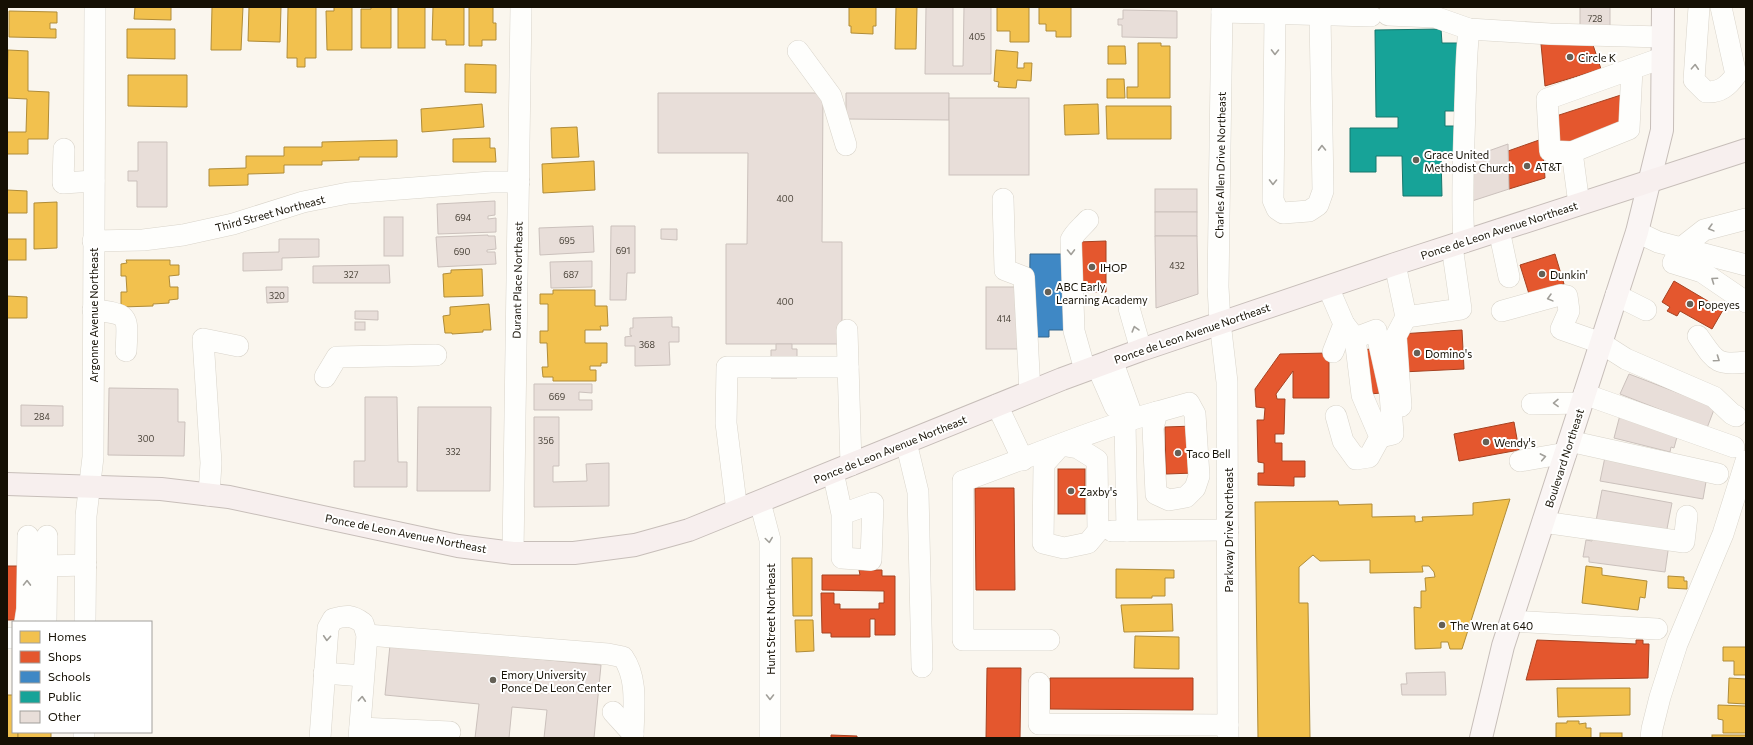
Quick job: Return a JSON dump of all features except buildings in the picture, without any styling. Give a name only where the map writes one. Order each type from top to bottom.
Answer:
[{"type":"highway","name":"Ponce de Leon Avenue Northeast","points":[[7,484],[161,489],[209,495],[458,546],[513,553],[574,553],[635,545],[689,530],[1098,365],[1328,286],[1746,150]]},
{"type":"main road","name":"Boulevard Northeast","points":[[1481,738],[1500,660],[1637,232],[1651,180],[1662,130],[1662,7]]},
{"type":"street","name":"Argonne Avenue Northeast","points":[[85,621],[86,516],[93,457],[95,7]]},
{"type":"street","name":"Durant Place Northeast","points":[[513,553],[521,7]]},
{"type":"street","points":[[1699,7],[1694,80],[1706,92],[1713,93],[1719,92],[1736,75],[1721,7]]},
{"type":"street","points":[[1222,9],[1275,13],[1393,14],[1435,17],[1443,13],[1469,29],[1550,34],[1662,36]]},
{"type":"street","name":"Charles Allen Drive Northeast","points":[[1220,322],[1218,287],[1222,9]]},
{"type":"street","points":[[1275,13],[1273,200],[1277,209],[1284,213],[1309,211],[1318,205],[1323,191],[1320,14]]},
{"type":"street","points":[[1406,317],[1461,309],[1458,244],[1462,206],[1462,154],[1466,55],[1469,29]]},
{"type":"street","points":[[798,51],[831,96],[846,145]]},
{"type":"street","points":[[1632,69],[1629,129],[1572,152],[1550,151],[1547,99],[1662,58]]},
{"type":"street","points":[[64,148],[63,183],[94,181]]},
{"type":"street","points":[[1572,152],[1579,204]]},
{"type":"street","name":"Third Street Northeast","points":[[94,240],[144,240],[183,235],[233,224],[303,202],[348,200],[491,182],[519,182]]},
{"type":"street","points":[[1003,199],[1005,270],[1024,277],[1030,392]]},
{"type":"street","points":[[1677,256],[1704,230],[1746,219]]},
{"type":"street","points":[[1088,220],[1080,231],[1074,234],[1070,240],[1074,331],[1098,365],[1118,414],[1125,421],[1127,531]]},
{"type":"street","points":[[1499,230],[1509,277]]},
{"type":"street","points":[[1637,232],[1658,242],[1746,302]]},
{"type":"street","points":[[1677,256],[1746,264]]},
{"type":"street","points":[[1395,264],[1406,317],[1396,336],[1401,406]]},
{"type":"street","points":[[1328,286],[1350,331],[1362,396],[1380,437]]},
{"type":"street","points":[[1502,311],[1560,295],[1567,296],[1569,311],[1561,329],[1601,343],[1626,359],[1714,397],[1736,416]]},
{"type":"street","points":[[1616,295],[1646,310]]},
{"type":"street","points":[[1129,308],[1141,350]]},
{"type":"street","points":[[93,310],[123,316],[126,320],[126,351]]},
{"type":"street","name":"Parkway Drive Northeast","points":[[1220,322],[1227,382],[1228,731]]},
{"type":"street","points":[[842,514],[842,469],[848,368],[847,330]]},
{"type":"street","points":[[1333,352],[1350,331],[1376,330],[1390,393],[1393,434],[1380,437],[1369,457],[1356,459],[1343,441],[1336,416]]},
{"type":"street","points":[[1698,336],[1714,358],[1725,364],[1746,362]]},
{"type":"street","points":[[209,495],[211,463],[203,340],[238,346]]},
{"type":"street","points":[[325,378],[337,357],[436,355]]},
{"type":"street","points":[[737,511],[726,423],[727,367],[848,368]]},
{"type":"street","points":[[1532,404],[1583,398],[1740,454],[1723,534],[1676,644],[1660,697],[1651,738]]},
{"type":"street","points":[[1048,640],[963,640],[963,481],[1125,421],[1157,412],[1189,403],[1195,414],[1200,476],[1195,488],[1186,497],[1169,500],[1156,494],[1153,428],[1157,412]]},
{"type":"street","points":[[997,405],[1023,460]]},
{"type":"street","points":[[1195,414],[1227,412]]},
{"type":"street","points":[[906,442],[918,492],[922,667]]},
{"type":"street","points":[[1061,445],[1078,448],[1097,460],[1098,531],[1088,544],[1064,548],[1043,543],[1044,464],[1061,445]]},
{"type":"street","points":[[1520,461],[1567,447],[1718,474]]},
{"type":"street","name":"Hunt Street Northeast","points":[[760,502],[770,540],[770,738]]},
{"type":"street","points":[[1543,522],[1684,542],[1687,516]]},
{"type":"street","points":[[1098,531],[1228,530]]},
{"type":"street","points":[[25,621],[38,536],[47,566],[46,621]]},
{"type":"street","points":[[47,566],[86,565]]},
{"type":"street","points":[[320,738],[328,628],[333,619],[344,616],[354,617],[363,623],[367,635],[360,733],[450,732]]},
{"type":"street","points":[[1512,621],[1657,629]]},
{"type":"street","points":[[367,635],[608,654],[623,657],[629,666],[633,685],[633,736]]},
{"type":"street","points":[[324,673],[363,676]]},
{"type":"street","points":[[1039,683],[1039,724],[1228,731]]},
{"type":"street","points":[[633,685],[613,706],[633,736]]},
{"type":"place","name":"Circle K","points":[[1570,57]]},
{"type":"place","name":"Grace United Methodist Church","points":[[1416,160]]},
{"type":"place","name":"AT&T","points":[[1527,166]]},
{"type":"place","name":"IHOP","points":[[1092,267]]},
{"type":"place","name":"Dunkin'","points":[[1542,274]]},
{"type":"place","name":"ABC Early Learning Academy","points":[[1048,292]]},
{"type":"place","name":"Popeyes","points":[[1690,304]]},
{"type":"place","name":"Domino's","points":[[1417,353]]},
{"type":"place","name":"Wendy's","points":[[1486,442]]},
{"type":"place","name":"Taco Bell","points":[[1178,453]]},
{"type":"place","name":"Zaxby's","points":[[1071,491]]},
{"type":"place","name":"The Wren at 640","points":[[1442,625]]},
{"type":"place","name":"Emory University Ponce De Leon Center","points":[[493,680]]}]
